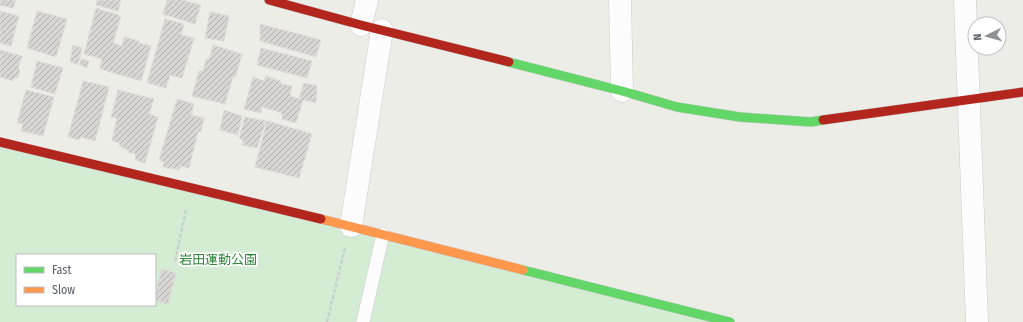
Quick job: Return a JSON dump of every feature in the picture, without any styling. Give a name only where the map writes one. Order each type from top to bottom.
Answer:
[{"type":"street","points":[[269,0],[361,25],[622,91],[677,107],[740,117],[811,122],[1023,92]]},
{"type":"street","points":[[361,25],[367,0]]},
{"type":"street","points":[[620,0],[622,91]]},
{"type":"street","points":[[964,0],[977,322]]},
{"type":"street","points":[[351,226],[382,30]]},
{"type":"street","points":[[0,142],[351,226],[730,322]]},
{"type":"lane","points":[[363,322],[383,234]]},
{"type":"path","points":[[175,261],[191,188]]},
{"type":"path","points":[[327,322],[351,226]]},
{"type":"green space","name":"岩田運動公園","points":[[0,142],[730,322],[0,322]]},
{"type":"building","points":[[0,0],[16,0],[13,8],[0,5]]},
{"type":"building","points":[[97,0],[121,0],[118,11],[96,5]]},
{"type":"building","points":[[167,0],[182,0],[201,5],[195,24],[163,14]]},
{"type":"building","points":[[96,8],[121,16],[113,43],[122,46],[124,37],[151,46],[141,81],[100,69],[102,59],[84,54]]},
{"type":"building","points":[[0,11],[19,16],[11,46],[0,43]]},
{"type":"building","points":[[37,11],[67,19],[56,57],[27,48]]},
{"type":"building","points":[[210,12],[229,16],[224,41],[205,38]]},
{"type":"building","points":[[165,19],[184,24],[181,35],[194,38],[182,78],[170,75],[166,88],[147,83]]},
{"type":"building","points":[[260,24],[321,40],[316,57],[260,41]]},
{"type":"building","points":[[73,45],[82,48],[78,65],[70,61]]},
{"type":"building","points":[[213,45],[242,54],[236,76],[233,77],[225,104],[192,96],[199,71],[203,71],[206,60],[210,57]]},
{"type":"building","points":[[261,48],[312,61],[307,78],[257,65]]},
{"type":"building","points":[[0,50],[22,56],[18,68],[20,69],[18,78],[14,78],[13,81],[0,77]]},
{"type":"building","points":[[81,59],[89,61],[87,68],[80,65]]},
{"type":"building","points":[[37,61],[63,68],[55,94],[31,87]]},
{"type":"building","points":[[266,76],[280,81],[281,84],[292,86],[290,96],[299,99],[304,83],[317,86],[316,103],[303,100],[296,123],[282,119],[282,113],[262,107],[261,113],[244,109],[253,77],[264,81]]},
{"type":"building","points":[[83,81],[109,87],[95,141],[81,137],[79,140],[68,137]]},
{"type":"building","points":[[26,90],[54,97],[43,136],[21,131],[23,124],[17,123]]},
{"type":"building","points":[[118,90],[154,99],[149,114],[158,117],[145,163],[135,160],[136,154],[128,152],[128,150],[119,146],[120,143],[112,141],[117,118],[111,117]]},
{"type":"building","points":[[177,99],[194,104],[191,115],[204,118],[201,131],[198,132],[189,168],[181,166],[179,170],[163,167],[164,162],[159,160]]},
{"type":"building","points":[[224,110],[242,116],[238,135],[220,130]]},
{"type":"building","points":[[245,117],[266,121],[257,148],[242,145],[243,140],[239,138]]},
{"type":"building","points":[[267,121],[312,134],[299,178],[255,167]]},
{"type":"building","points":[[162,269],[176,273],[168,304],[156,300],[156,290]]},
{"type":"traffic: fast","points":[[509,62],[622,91],[677,107],[740,117],[811,122],[823,120]]},
{"type":"traffic: fast","points":[[523,270],[730,322]]},
{"type":"traffic: slow","points":[[321,219],[523,270]]},
{"type":"traffic: jam","points":[[269,0],[509,62]]},
{"type":"traffic: jam","points":[[823,120],[1023,92]]},
{"type":"traffic: jam","points":[[0,142],[321,219]]}]
